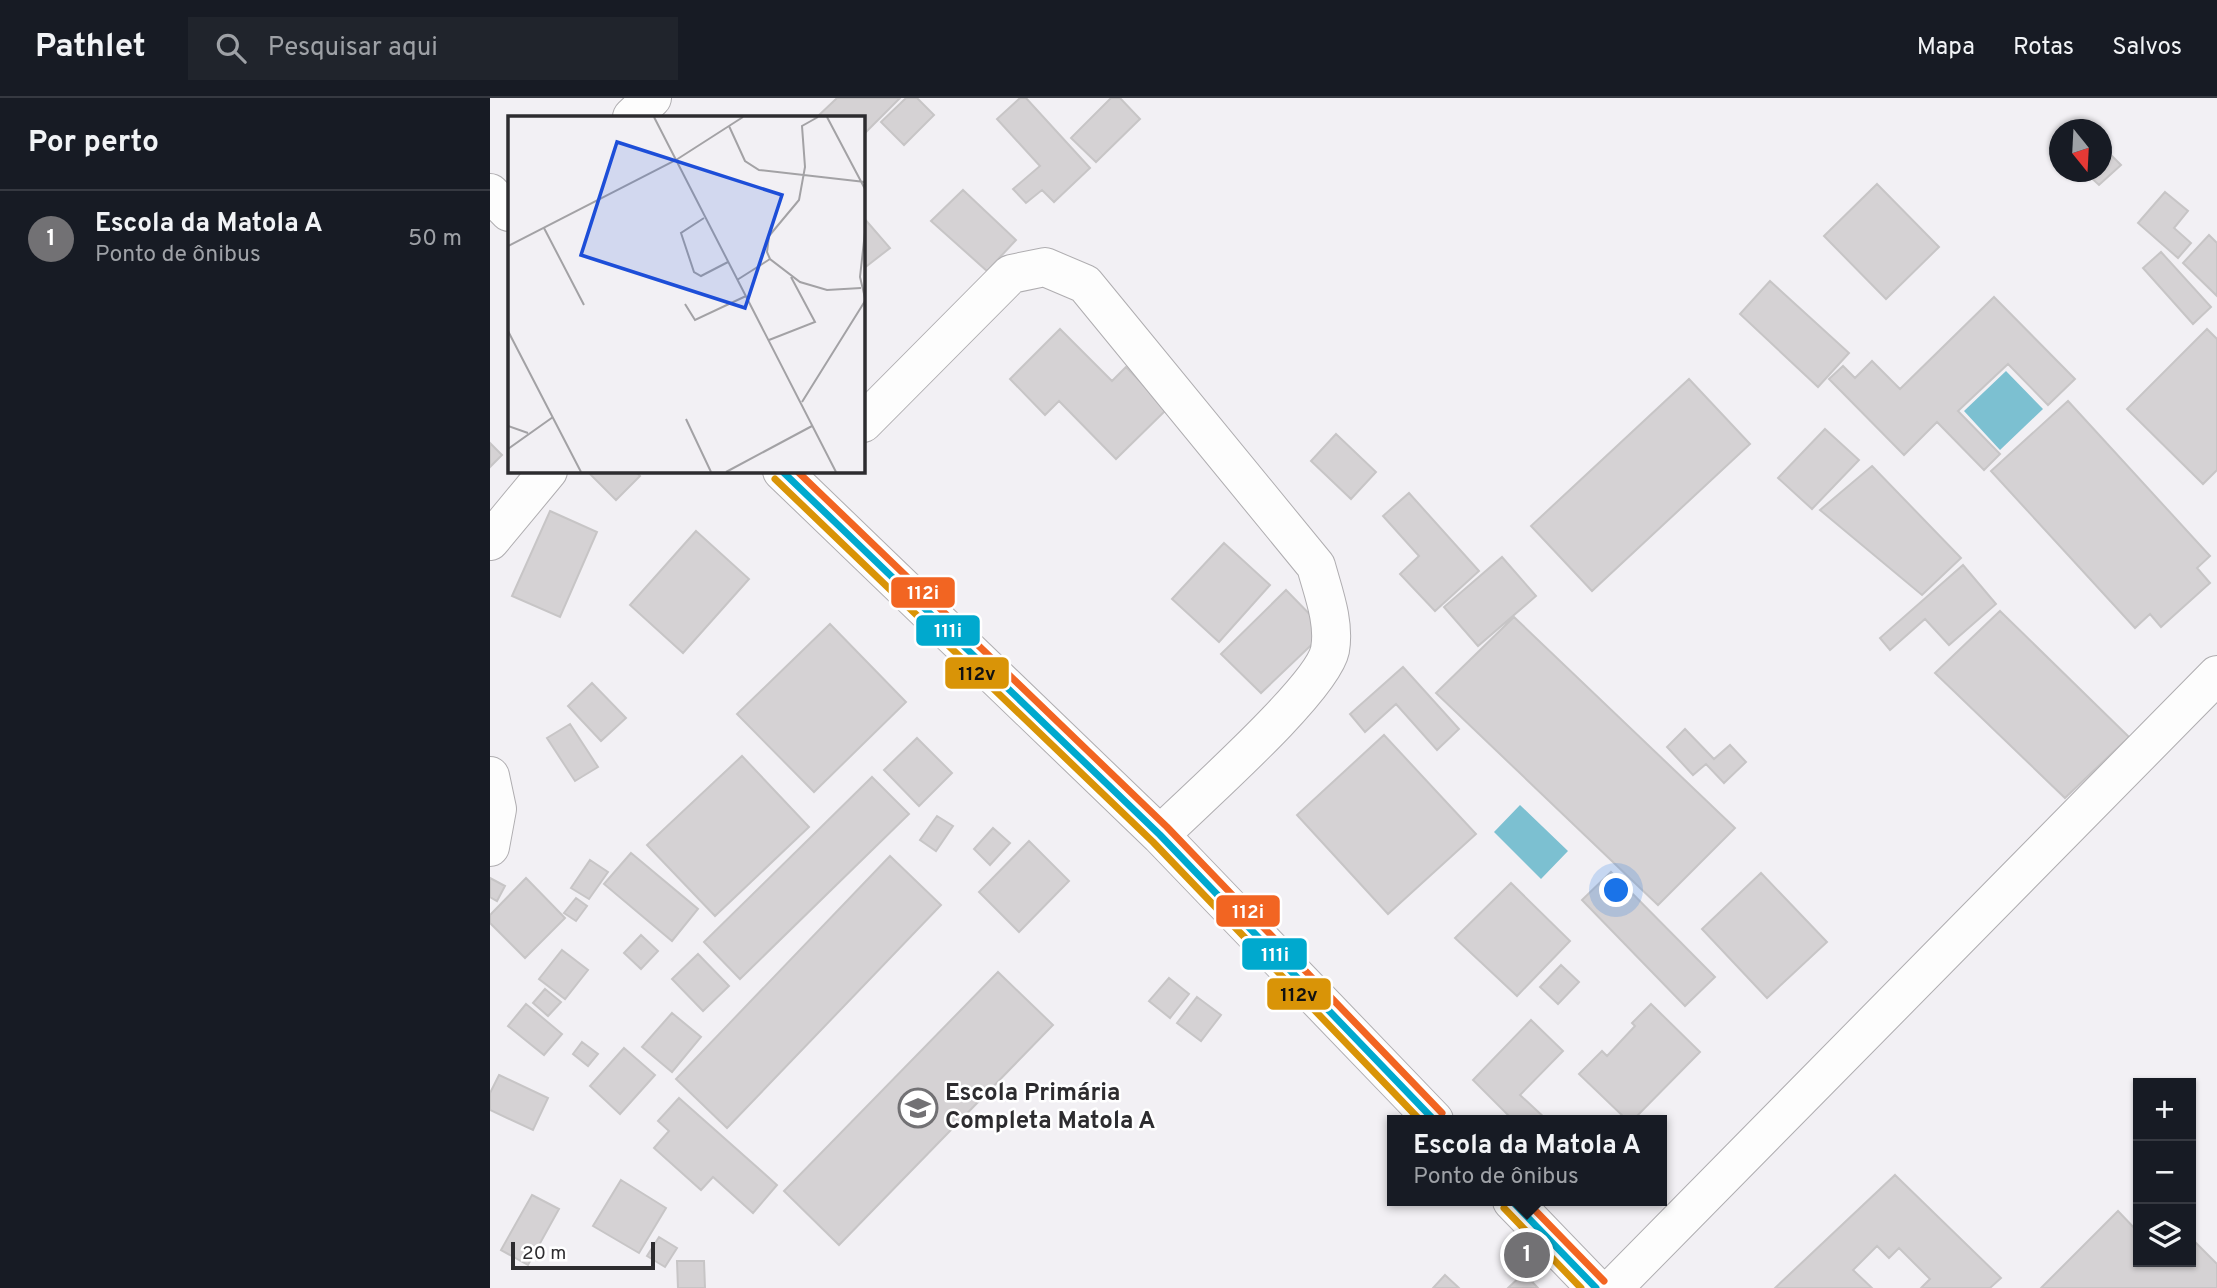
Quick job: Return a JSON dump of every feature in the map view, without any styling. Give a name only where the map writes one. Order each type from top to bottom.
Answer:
[{"type":"street","points":[[633,116],[652,98]]},
{"type":"street","points":[[490,193],[508,211]]},
{"type":"street","points":[[864,422],[1012,274],[1045,267],[1085,284],[1316,566],[1329,613],[1329,651],[1306,691],[1160,835]]},
{"type":"street","points":[[490,541],[547,472]]},
{"type":"street","points":[[798,476],[1160,835],[1429,1115]]},
{"type":"street","points":[[1613,1288],[2217,675]]},
{"type":"street","points":[[490,776],[497,809],[490,847]]},
{"type":"street","points":[[1524,1214],[1596,1288]]},
{"type":"water","points":[[2006,371],[2043,409],[2000,450],[1964,411]]},
{"type":"water","points":[[1520,805],[1568,851],[1541,879],[1494,832]]},
{"type":"building","points":[[837,98],[900,98],[864,134],[864,116],[818,116]]},
{"type":"building","points":[[906,98],[917,98],[934,115],[904,145],[881,122]]},
{"type":"building","points":[[1020,98],[1026,98],[1090,168],[1054,202],[1042,190],[1026,203],[1013,189],[1040,166],[997,119]]},
{"type":"building","points":[[1111,98],[1120,98],[1140,119],[1096,162],[1071,138]]},
{"type":"building","points":[[2112,156],[2121,165],[2112,173]]},
{"type":"building","points":[[1877,184],[1939,247],[1886,299],[1824,236]]},
{"type":"building","points":[[963,190],[1016,240],[987,271],[931,221]]},
{"type":"building","points":[[2165,192],[2188,211],[2174,228],[2191,243],[2178,258],[2138,223]]},
{"type":"building","points":[[864,218],[890,248],[864,268]]},
{"type":"building","points":[[2209,235],[2217,243],[2217,296],[2183,263]]},
{"type":"building","points":[[2161,252],[2211,307],[2193,324],[2143,268]]},
{"type":"building","points":[[1770,281],[1849,353],[1818,387],[1740,314]]},
{"type":"building","points":[[1994,297],[2075,379],[2048,405],[2008,364],[1958,411],[2000,454],[1984,470],[1937,422],[1904,455],[1829,379],[1843,366],[1855,378],[1872,361],[1900,389]]},
{"type":"building","points":[[1060,329],[1112,381],[1126,367],[1167,409],[1116,459],[1059,401],[1045,415],[1010,379]]},
{"type":"building","points":[[2207,329],[2217,339],[2217,470],[2203,484],[2127,409]]},
{"type":"building","points":[[1689,379],[1750,444],[1592,591],[1531,526]]},
{"type":"building","points":[[2068,401],[2210,556],[2197,568],[2210,583],[2161,627],[2150,614],[2135,628],[1991,471]]},
{"type":"building","points":[[1825,429],[1859,460],[1812,509],[1778,478]]},
{"type":"building","points":[[1336,434],[1376,472],[1351,499],[1311,461]]},
{"type":"building","points":[[490,443],[502,455],[490,467]]},
{"type":"building","points":[[1872,466],[1961,558],[1922,595],[1820,510]]},
{"type":"building","points":[[588,472],[636,472],[640,476],[616,500]]},
{"type":"building","points":[[1409,493],[1479,571],[1435,611],[1400,574],[1419,556],[1383,516]]},
{"type":"building","points":[[550,511],[597,532],[560,617],[512,596]]},
{"type":"building","points":[[696,531],[749,579],[683,653],[630,605]]},
{"type":"building","points":[[1224,543],[1270,585],[1219,642],[1172,599]]},
{"type":"building","points":[[1502,557],[1536,596],[1478,646],[1444,607]]},
{"type":"building","points":[[1963,565],[1996,604],[1949,645],[1925,619],[1890,650],[1880,638]]},
{"type":"building","points":[[1286,590],[1326,631],[1261,693],[1221,654]]},
{"type":"building","points":[[2000,611],[2129,737],[2065,798],[1935,673]]},
{"type":"building","points":[[1514,617],[1735,828],[1658,905],[1436,693]]},
{"type":"building","points":[[830,624],[906,702],[814,792],[737,714]]},
{"type":"building","points":[[1403,667],[1459,729],[1437,750],[1396,704],[1365,732],[1350,714]]},
{"type":"building","points":[[592,683],[626,718],[601,741],[568,706]]},
{"type":"building","points":[[570,724],[598,767],[575,781],[547,738]]},
{"type":"building","points":[[1685,729],[1714,759],[1730,745],[1746,762],[1724,783],[1706,764],[1693,775],[1667,747]]},
{"type":"building","points":[[1384,735],[1476,834],[1388,914],[1297,815]]},
{"type":"building","points":[[917,738],[952,773],[919,806],[884,770]]},
{"type":"building","points":[[742,756],[809,827],[715,916],[647,845]]},
{"type":"building","points":[[872,777],[909,814],[740,979],[704,942]]},
{"type":"building","points":[[937,816],[953,826],[936,851],[920,840]]},
{"type":"building","points":[[993,828],[1010,843],[990,865],[974,849]]},
{"type":"building","points":[[1029,841],[1069,881],[1019,932],[979,892]]},
{"type":"building","points":[[631,853],[698,909],[672,941],[604,884]]},
{"type":"building","points":[[890,856],[941,905],[727,1128],[676,1079]]},
{"type":"building","points":[[590,860],[608,872],[589,899],[571,888]]},
{"type":"building","points":[[1611,872],[1715,977],[1685,1006],[1582,900]]},
{"type":"building","points":[[1761,873],[1827,942],[1767,998],[1702,929]]},
{"type":"building","points":[[490,878],[505,886],[497,901],[490,897]]},
{"type":"building","points":[[526,878],[565,918],[525,958],[490,923],[490,915]]},
{"type":"building","points":[[1511,883],[1570,941],[1517,996],[1455,938]]},
{"type":"building","points":[[576,898],[587,906],[576,921],[564,913]]},
{"type":"building","points":[[641,935],[658,951],[641,969],[624,953]]},
{"type":"building","points":[[562,950],[588,970],[565,999],[539,979]]},
{"type":"building","points":[[698,954],[729,986],[703,1011],[672,979]]},
{"type":"building","points":[[1561,965],[1579,982],[1558,1004],[1540,987]]},
{"type":"building","name":"Escola Primária Completa Matola A","points":[[998,972],[1053,1025],[839,1245],[784,1191]]},
{"type":"building","points":[[1169,978],[1189,994],[1170,1018],[1149,1001]]},
{"type":"building","points":[[545,989],[561,1002],[548,1016],[533,1003]]},
{"type":"building","points":[[1197,997],[1221,1015],[1201,1041],[1177,1023]]},
{"type":"building","points":[[526,1004],[562,1034],[544,1055],[508,1026]]},
{"type":"building","points":[[1651,1004],[1700,1052],[1638,1115],[1622,1115],[1579,1074],[1602,1051],[1607,1056],[1635,1026],[1632,1023]]},
{"type":"building","points":[[672,1013],[701,1037],[672,1072],[642,1047]]},
{"type":"building","points":[[1531,1020],[1563,1051],[1520,1095],[1542,1115],[1508,1115],[1473,1080]]},
{"type":"building","points":[[582,1042],[598,1054],[588,1066],[573,1054]]},
{"type":"building","points":[[624,1048],[655,1075],[620,1114],[590,1086]]},
{"type":"building","points":[[499,1075],[548,1098],[533,1130],[490,1110],[490,1093]]},
{"type":"building","points":[[679,1098],[777,1185],[753,1213],[713,1177],[701,1190],[654,1148],[669,1131],[658,1121]]},
{"type":"building","points":[[1895,1175],[2001,1278],[1990,1288],[1921,1288],[1930,1279],[1899,1248],[1889,1258],[1877,1246],[1853,1270],[1872,1288],[1775,1288]]},
{"type":"building","points":[[621,1180],[666,1208],[639,1253],[593,1226]]},
{"type":"building","points":[[532,1195],[559,1209],[528,1265],[501,1250]]},
{"type":"building","points":[[2118,1211],[2133,1227],[2133,1267],[2196,1267],[2196,1243],[2217,1264],[2217,1288],[2041,1288]]},
{"type":"building","points":[[659,1237],[677,1248],[665,1267],[647,1256]]},
{"type":"building","points":[[677,1261],[704,1261],[705,1288],[678,1288]]},
{"type":"building","points":[[1524,1273],[1538,1288],[1508,1288]]},
{"type":"building","points":[[1445,1275],[1459,1288],[1433,1288]]},
{"type":"transit line","name":"111i","points":[[783,472],[1160,835],[1429,1115]]},
{"type":"transit line","name":"112i","points":[[798,472],[1167,827],[1442,1113]]},
{"type":"transit line","name":"112v","points":[[775,479],[1153,842],[1415,1115]]},
{"type":"transit line","name":"111i","points":[[1517,1206],[1596,1288]]},
{"type":"transit line","name":"112i","points":[[1531,1206],[1604,1281]]},
{"type":"transit line","name":"112v","points":[[1504,1208],[1581,1288]]},
{"type":"place","name":"Escola Primária Completa Matola A","points":[[918,1108]]},
{"type":"place","name":"Escola da Matola A","points":[[1527,1255]]}]
